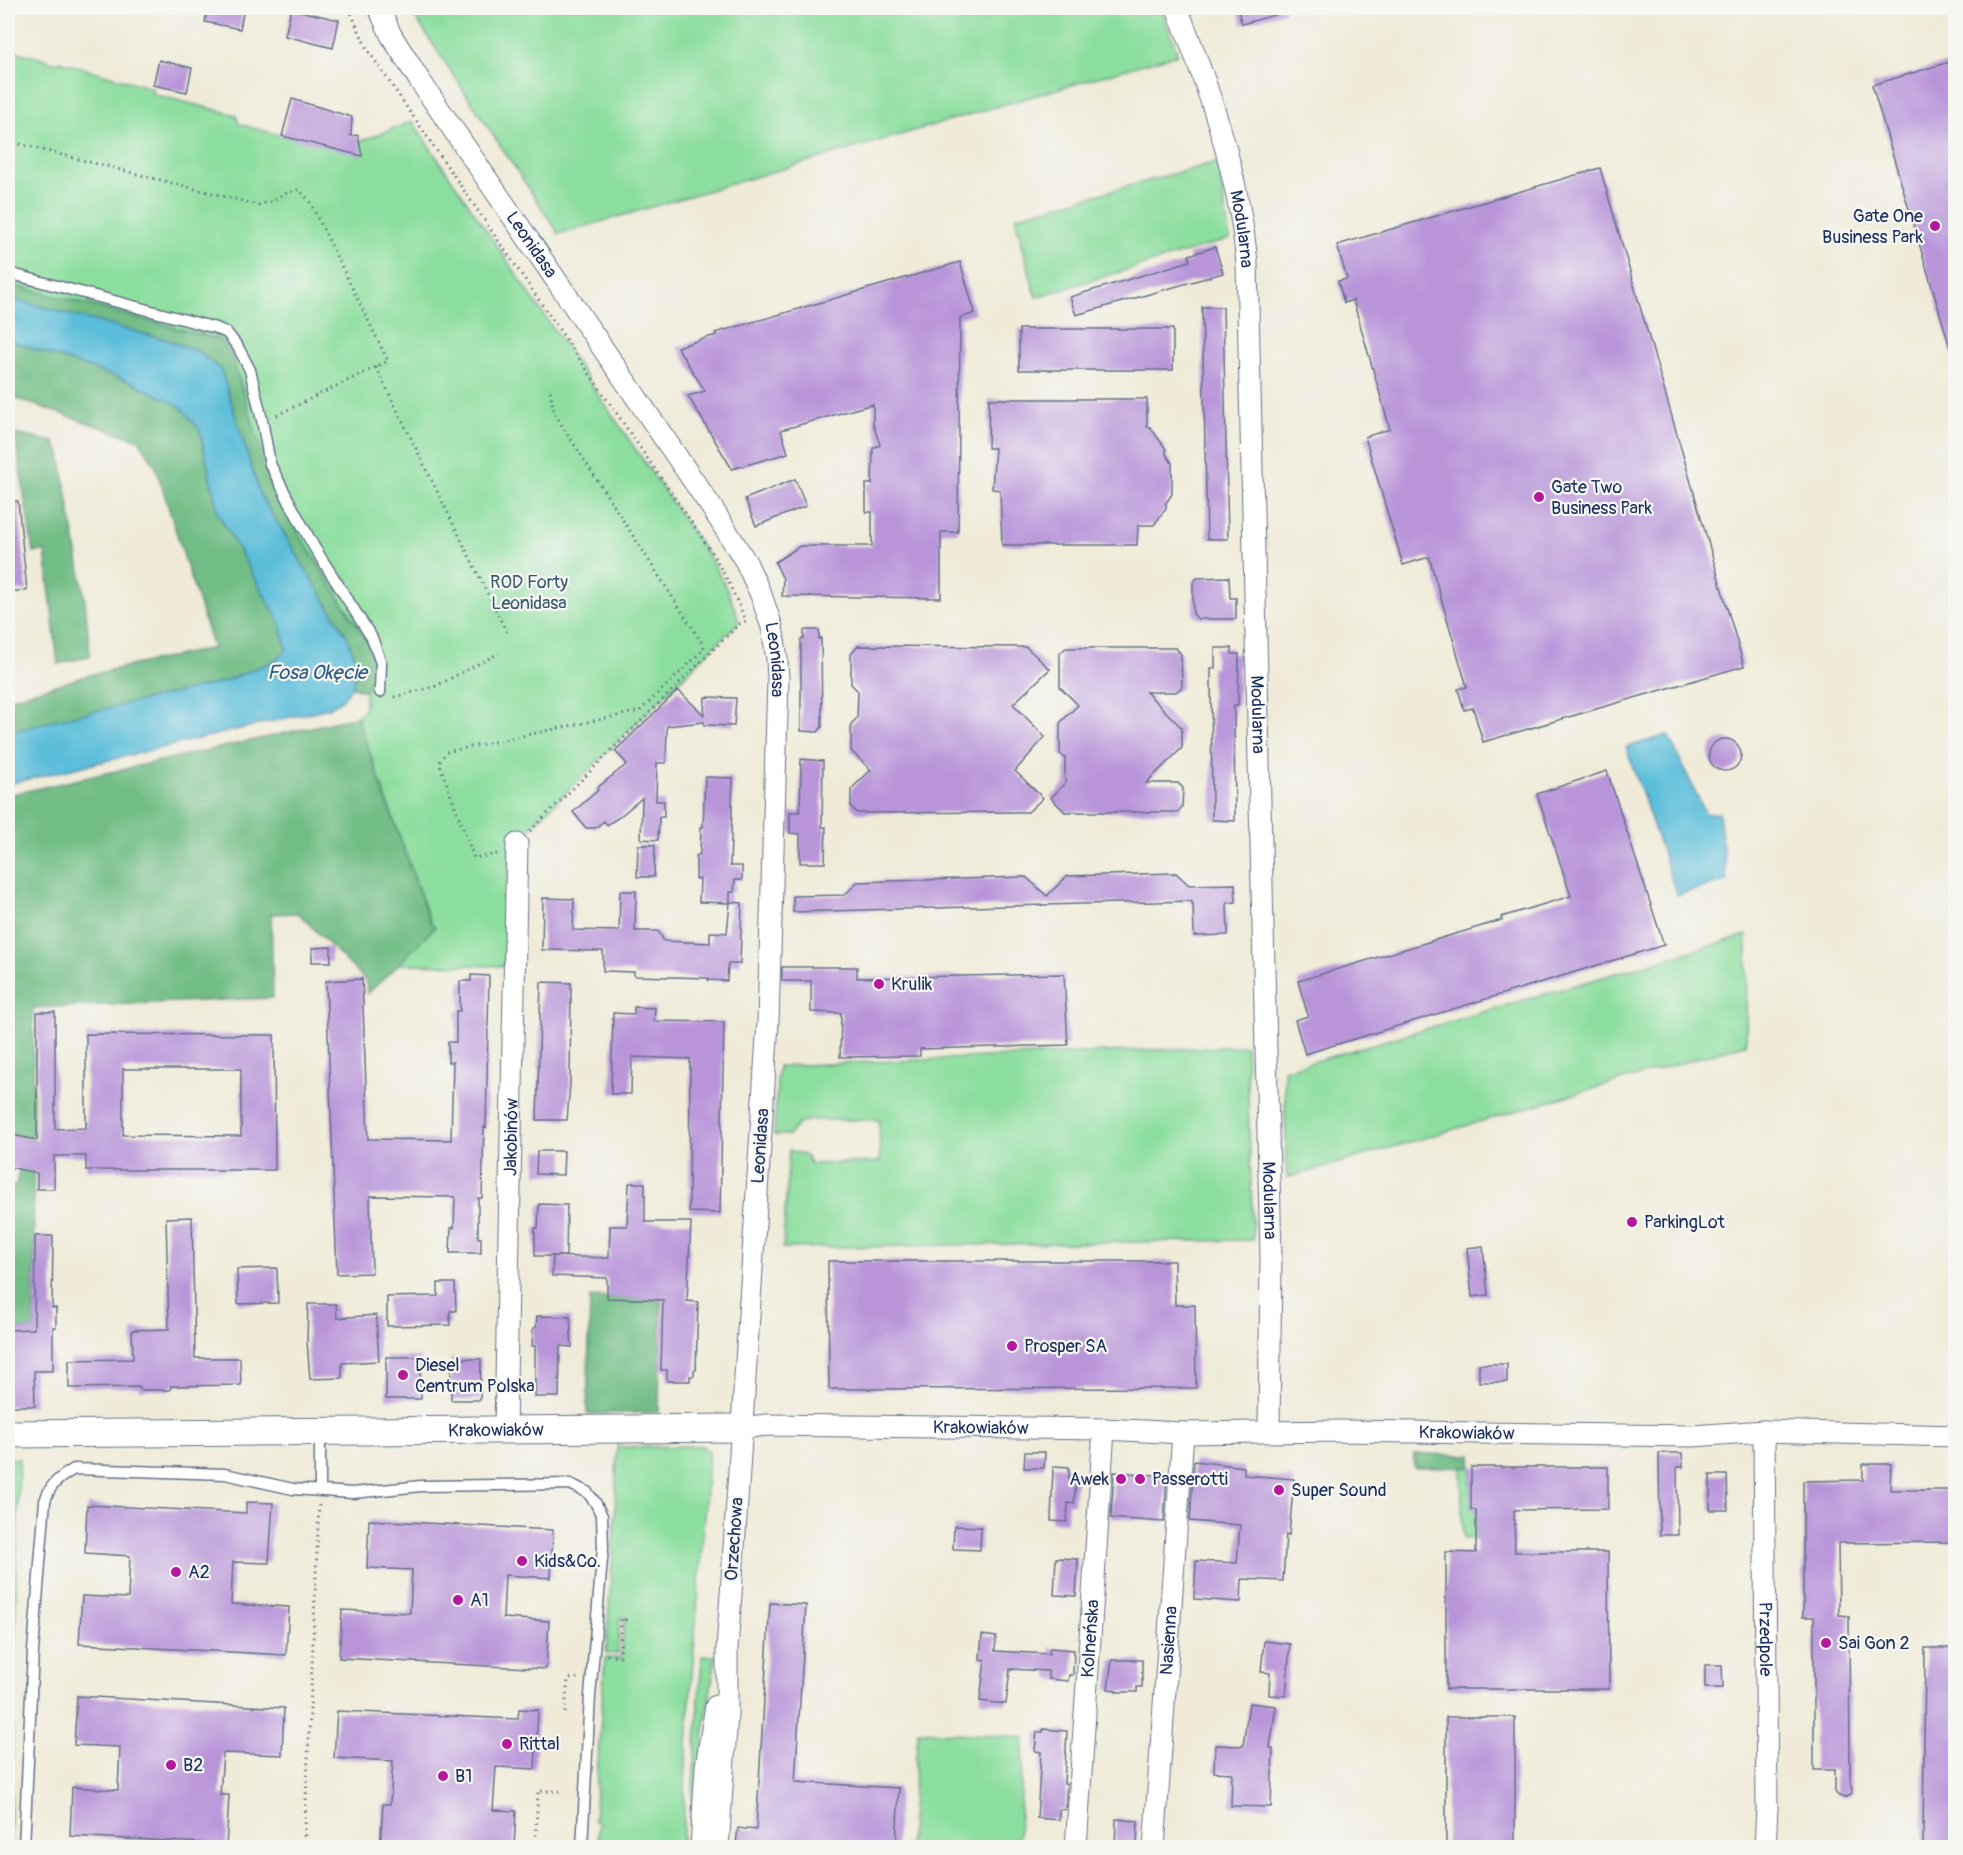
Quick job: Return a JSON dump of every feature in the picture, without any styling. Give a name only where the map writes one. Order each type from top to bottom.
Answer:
[{"type":"street","name":"Leonidasa","points":[[379,8],[391,36],[420,81],[738,550],[757,586],[772,627],[778,679],[768,1022],[741,1428]]},
{"type":"street","name":"Modularna","points":[[1177,8],[1202,70],[1229,157],[1242,217],[1247,264],[1271,1246],[1269,1431]]},
{"type":"street","name":"Jakobinów","points":[[505,1431],[512,848]]},
{"type":"street","name":"Krakowiaków","points":[[8,1434],[505,1431],[741,1428],[767,1425],[1104,1429],[1183,1433],[1269,1431],[1692,1436],[1764,1431],[1956,1436]]},
{"type":"street","name":"Orzechowa","points":[[718,1848],[727,1714],[727,1649],[741,1428]]},
{"type":"street","name":"Kolneńska","points":[[1076,1848],[1104,1429]]},
{"type":"street","name":"Przedpole","points":[[1764,1431],[1767,1797],[1765,1848]]},
{"type":"street","name":"Nasienna","points":[[1154,1848],[1183,1433]]},
{"type":"street","name":"Orzechowa","points":[[700,1848],[708,1753],[727,1649]]},
{"type":"lane","points":[[8,273],[227,333],[238,346],[250,370],[270,464],[314,547],[372,638],[381,663],[381,687]]},
{"type":"lane","points":[[320,1432],[320,1491]]},
{"type":"lane","points":[[24,1848],[33,1651],[45,1501],[49,1488],[74,1469],[225,1474],[293,1489],[353,1493],[421,1486],[570,1484],[587,1492],[602,1516],[603,1548],[590,1696],[582,1848]]},
{"type":"path","points":[[348,8],[367,49],[711,551],[746,621],[739,624],[512,848],[474,858],[439,762],[446,753],[640,711],[704,650],[704,646],[554,413],[550,389]]},
{"type":"path","points":[[8,141],[258,205],[272,201],[288,192],[299,190],[303,192],[388,361],[278,416],[262,420]]},
{"type":"path","points":[[376,367],[508,634]]},
{"type":"path","points":[[381,687],[388,698],[436,686],[500,653]]},
{"type":"path","points":[[304,1848],[320,1491]]},
{"type":"path","points":[[611,1655],[620,1656],[621,1619],[625,1620],[625,1617]]},
{"type":"path","points":[[565,1713],[568,1679]]},
{"type":"path","points":[[536,1848],[538,1791],[560,1791]]},
{"type":"green space","points":[[409,8],[1161,8],[1178,54],[559,234]]},
{"type":"green space","name":"ROD Forty Leonidasa","points":[[8,49],[152,88],[152,94],[236,115],[239,124],[282,136],[359,142],[412,121],[720,575],[739,622],[532,826],[510,844],[504,966],[399,964],[434,927],[430,922],[357,717],[365,708],[365,691],[375,668],[369,644],[300,536],[268,471],[232,357],[222,340],[8,284]]},
{"type":"green space","points":[[1217,162],[1230,239],[1036,297],[1015,217]]},
{"type":"green space","points":[[8,284],[222,340],[232,357],[268,471],[300,536],[369,644],[375,668],[365,691],[352,687],[347,636],[260,495],[221,370],[199,352],[167,340],[8,298]]},
{"type":"green space","points":[[8,340],[134,383],[180,406],[200,430],[218,513],[280,623],[287,651],[256,670],[217,683],[8,733],[8,699],[93,674],[213,648],[155,465],[139,440],[8,396]]},
{"type":"green space","points":[[15,434],[54,442],[60,454],[85,600],[90,656],[58,664],[45,551],[33,552]]},
{"type":"green space","points":[[357,717],[430,922],[435,927],[367,994],[366,981],[298,913],[271,914],[273,998],[33,1008],[34,1329],[8,1330],[8,1185],[16,1186],[25,1138],[8,1134],[8,795]]},
{"type":"green space","points":[[1747,935],[1746,1044],[1287,1178],[1284,1070]]},
{"type":"green space","points":[[1246,1046],[1253,1240],[783,1248],[789,1150],[806,1156],[811,1164],[880,1162],[879,1120],[809,1120],[798,1124],[789,1135],[774,1135],[778,1066]]},
{"type":"green space","points":[[590,1297],[661,1300],[659,1412],[587,1414]]},
{"type":"green space","points":[[703,1446],[709,1451],[688,1726],[682,1847],[649,1847],[648,1845],[610,1842],[610,1847],[597,1847],[599,1822],[594,1821],[605,1658],[621,1658],[624,1621],[627,1618],[620,1618],[618,1654],[606,1653],[617,1447]]},
{"type":"green space","points":[[1414,1454],[1471,1455],[1471,1467],[1414,1468]]},
{"type":"green space","points":[[8,1459],[19,1459],[10,1839],[8,1839]]},
{"type":"green space","points":[[1471,1467],[1471,1509],[1476,1510],[1476,1538],[1463,1539],[1461,1468]]},
{"type":"green space","points":[[702,1656],[716,1656],[703,1738],[695,1830],[690,1830]]},
{"type":"green space","points":[[918,1731],[1024,1737],[1018,1847],[909,1847]]},
{"type":"water","name":"Fosa Okęcie","points":[[8,298],[167,340],[199,352],[221,370],[260,495],[347,636],[357,664],[353,685],[343,699],[329,708],[8,784],[8,733],[55,720],[220,683],[276,660],[287,650],[280,623],[218,513],[200,430],[180,406],[134,383],[8,340]]},
{"type":"water","points":[[1668,735],[1706,814],[1719,813],[1727,881],[1677,895],[1626,747]]},
{"type":"building","points":[[208,8],[244,8],[240,29],[205,22]]},
{"type":"building","points":[[1237,8],[1284,8],[1285,12],[1242,24]]},
{"type":"building","points":[[291,9],[339,20],[333,48],[285,36]]},
{"type":"building","points":[[159,60],[192,68],[187,92],[153,85]]},
{"type":"building","name":"Gate One Business Park","points":[[1956,60],[1956,353],[1952,354],[1872,85]]},
{"type":"building","points":[[292,99],[352,117],[351,136],[358,135],[362,156],[282,136]]},
{"type":"building","name":"Gate Two Business Park","points":[[1600,168],[1744,666],[1483,742],[1473,708],[1464,710],[1458,689],[1467,687],[1429,557],[1403,565],[1365,437],[1390,429],[1353,300],[1344,303],[1338,281],[1347,279],[1337,245]]},
{"type":"building","points":[[1215,247],[1223,273],[1076,315],[1070,297],[1190,261],[1189,255]]},
{"type":"building","points":[[960,262],[975,313],[960,318],[958,532],[941,532],[941,598],[782,596],[783,579],[775,562],[800,546],[872,546],[872,512],[866,512],[866,484],[872,484],[873,448],[880,445],[873,424],[873,404],[781,430],[788,453],[732,469],[688,396],[705,391],[677,347],[716,335],[715,333]]},
{"type":"building","points":[[1202,307],[1223,307],[1228,539],[1207,539]]},
{"type":"building","points":[[1019,329],[1173,329],[1173,370],[1019,370]]},
{"type":"building","points":[[989,399],[1147,399],[1147,427],[1150,427],[1166,449],[1166,454],[1172,463],[1172,494],[1166,503],[1166,508],[1154,525],[1138,525],[1137,545],[1002,545],[1000,490],[992,489],[995,448],[988,448]]},
{"type":"building","points":[[795,479],[806,506],[756,526],[745,499]]},
{"type":"building","points":[[18,501],[27,590],[8,592],[8,502]]},
{"type":"building","points":[[1229,577],[1230,598],[1236,598],[1236,619],[1198,619],[1193,614],[1193,582],[1197,578]]},
{"type":"building","points":[[804,630],[819,630],[819,639],[821,638],[822,727],[818,732],[801,731],[801,639],[804,638]]},
{"type":"building","points":[[858,646],[1026,647],[1050,669],[1013,704],[1045,737],[1015,771],[1043,798],[1028,812],[857,813],[851,807],[851,789],[871,770],[851,751],[851,724],[857,718],[858,691],[851,684],[851,654]]},
{"type":"building","points":[[1066,648],[1176,648],[1181,654],[1182,687],[1176,692],[1146,692],[1182,728],[1182,748],[1146,783],[1178,783],[1183,788],[1182,807],[1178,812],[1065,812],[1051,798],[1065,783],[1065,758],[1060,754],[1060,723],[1078,705],[1060,687],[1060,653]]},
{"type":"building","points":[[1215,648],[1232,648],[1232,654],[1239,654],[1238,705],[1234,705],[1235,821],[1212,820],[1211,668],[1215,668]]},
{"type":"building","points":[[678,690],[704,715],[705,697],[736,698],[734,726],[704,725],[704,722],[667,726],[666,763],[657,763],[656,801],[664,801],[664,817],[659,817],[658,840],[641,839],[642,798],[607,825],[604,821],[595,828],[586,828],[573,812],[598,790],[597,788],[627,764],[615,751]]},
{"type":"building","points":[[1725,739],[1736,744],[1741,755],[1736,766],[1725,771],[1714,766],[1709,755],[1714,744]]},
{"type":"building","points":[[801,759],[823,761],[822,827],[826,827],[825,863],[800,863],[800,834],[790,833],[790,812],[800,812]]},
{"type":"building","points":[[1607,771],[1664,945],[1305,1054],[1295,1020],[1308,1016],[1298,981],[1502,920],[1501,917],[1571,896],[1537,794]]},
{"type":"building","points":[[705,777],[733,778],[730,866],[742,866],[742,880],[735,880],[734,892],[730,892],[730,902],[742,903],[740,964],[728,964],[727,981],[708,980],[709,978],[634,976],[634,972],[603,971],[603,951],[542,950],[543,898],[574,899],[573,930],[619,931],[620,891],[636,891],[635,931],[658,931],[664,941],[710,943],[710,932],[727,933],[730,903],[699,902],[700,879],[696,879],[696,856],[700,854]]},
{"type":"building","points":[[638,845],[655,845],[654,877],[637,877]]},
{"type":"building","points":[[1176,873],[1189,885],[1235,884],[1236,902],[1227,903],[1228,935],[1194,936],[1192,901],[793,912],[793,896],[845,895],[857,882],[1026,877],[1047,896],[1067,876]]},
{"type":"building","points":[[331,947],[331,962],[312,962],[312,948]]},
{"type":"building","points":[[782,967],[857,967],[857,978],[1064,974],[1068,1045],[920,1049],[920,1056],[840,1057],[841,1013],[811,1012],[811,981],[782,981]]},
{"type":"building","points":[[471,975],[489,976],[486,1128],[484,1127],[482,1198],[478,1198],[478,1238],[481,1238],[481,1253],[450,1253],[455,1197],[370,1196],[372,1273],[337,1274],[326,981],[362,979],[368,1139],[451,1140],[453,1062],[448,1062],[448,1042],[456,1042],[456,1011],[460,1011],[460,981],[471,981]]},
{"type":"building","points":[[541,982],[571,983],[570,1084],[567,1120],[537,1120]]},
{"type":"building","points":[[634,1007],[655,1008],[654,1021],[724,1022],[720,1213],[689,1212],[690,1059],[632,1057],[631,1094],[611,1094],[613,1013],[634,1014]]},
{"type":"building","points":[[37,1012],[55,1012],[55,1129],[86,1128],[86,1034],[274,1035],[275,1170],[86,1170],[86,1156],[54,1156],[54,1189],[37,1189],[37,1173],[8,1167],[8,1134],[37,1140]],"holes":[[[123,1069],[241,1069],[241,1136],[123,1135]]]},
{"type":"building","points":[[537,1151],[564,1151],[563,1175],[536,1174]]},
{"type":"building","points":[[629,1183],[645,1183],[645,1222],[691,1222],[687,1301],[698,1302],[696,1370],[694,1370],[694,1376],[690,1376],[690,1381],[667,1381],[667,1370],[661,1370],[663,1300],[607,1298],[607,1278],[552,1276],[553,1256],[609,1258],[610,1226],[627,1226]]},
{"type":"building","points":[[539,1204],[567,1205],[566,1256],[535,1256],[535,1228],[538,1228]]},
{"type":"building","points":[[192,1217],[195,1358],[240,1358],[241,1385],[171,1386],[170,1390],[140,1390],[140,1387],[69,1388],[69,1360],[133,1359],[132,1330],[169,1329],[166,1218]]},
{"type":"building","points":[[35,1236],[53,1236],[52,1308],[56,1308],[56,1327],[53,1327],[53,1371],[34,1371],[35,1406],[8,1406],[8,1330],[34,1329]]},
{"type":"building","points":[[1483,1246],[1488,1295],[1472,1297],[1467,1248]]},
{"type":"building","name":"Prosper SA","points":[[828,1261],[1174,1261],[1175,1305],[1195,1305],[1196,1388],[829,1389]]},
{"type":"building","points":[[277,1268],[278,1303],[238,1304],[237,1269]]},
{"type":"building","points":[[438,1283],[455,1283],[456,1311],[450,1311],[450,1325],[387,1326],[387,1297],[438,1296]]},
{"type":"building","points":[[308,1304],[336,1304],[337,1318],[376,1315],[379,1361],[342,1363],[342,1378],[310,1379],[307,1341]]},
{"type":"building","points":[[537,1316],[570,1317],[572,1347],[560,1346],[559,1397],[535,1397],[535,1346],[532,1346],[533,1328],[536,1328]]},
{"type":"building","points":[[386,1357],[420,1357],[421,1399],[386,1399]]},
{"type":"building","points":[[451,1358],[481,1359],[480,1400],[451,1400]]},
{"type":"building","points":[[1479,1364],[1507,1364],[1507,1382],[1479,1382]]},
{"type":"building","points":[[1025,1452],[1045,1452],[1044,1468],[1024,1468]]},
{"type":"building","points":[[1659,1453],[1682,1453],[1683,1467],[1677,1467],[1678,1535],[1660,1535]]},
{"type":"building","points":[[1194,1461],[1244,1467],[1244,1475],[1294,1479],[1289,1535],[1286,1534],[1283,1581],[1242,1579],[1241,1602],[1194,1599],[1196,1561],[1237,1563],[1240,1525],[1190,1521]]},
{"type":"building","points":[[1863,1464],[1891,1464],[1890,1490],[1956,1490],[1956,1542],[1838,1543],[1839,1615],[1849,1616],[1850,1778],[1853,1790],[1851,1795],[1844,1798],[1837,1795],[1835,1791],[1835,1770],[1814,1770],[1814,1617],[1803,1617],[1803,1481],[1863,1480]]},
{"type":"building","points":[[1053,1466],[1069,1467],[1069,1478],[1076,1479],[1074,1504],[1068,1503],[1067,1522],[1051,1521]]},
{"type":"building","points":[[1471,1467],[1608,1467],[1608,1509],[1514,1510],[1515,1552],[1608,1552],[1609,1689],[1446,1689],[1446,1552],[1476,1553],[1476,1510],[1471,1510]]},
{"type":"building","points":[[1114,1472],[1167,1476],[1164,1522],[1111,1518]]},
{"type":"building","points":[[1710,1475],[1727,1475],[1728,1510],[1710,1510]]},
{"type":"building","name":"A2","points":[[246,1502],[273,1503],[269,1563],[233,1562],[231,1604],[289,1607],[286,1655],[79,1644],[82,1596],[128,1598],[130,1556],[85,1553],[87,1505],[246,1513]]},
{"type":"building","name":"A1","points":[[369,1520],[553,1530],[551,1578],[505,1575],[503,1618],[549,1621],[546,1669],[339,1658],[342,1610],[410,1613],[412,1570],[367,1568]]},
{"type":"building","points":[[954,1526],[981,1527],[980,1550],[953,1549]]},
{"type":"building","points":[[1056,1558],[1078,1559],[1076,1596],[1054,1595]]},
{"type":"building","points":[[770,1603],[806,1605],[795,1782],[899,1788],[896,1848],[758,1848],[736,1845],[738,1828],[756,1830]]},
{"type":"building","points":[[982,1635],[996,1637],[995,1651],[1049,1654],[1050,1648],[1074,1650],[1073,1675],[1069,1675],[1068,1681],[1048,1679],[1048,1671],[1010,1669],[1006,1704],[980,1701],[985,1660],[980,1659]]},
{"type":"building","points":[[1264,1641],[1290,1644],[1286,1696],[1269,1695],[1270,1673],[1261,1672]]},
{"type":"building","points":[[1925,1648],[1956,1648],[1956,1845],[1923,1845]]},
{"type":"building","points":[[1112,1660],[1142,1660],[1142,1687],[1137,1687],[1137,1692],[1116,1692],[1116,1690],[1108,1689]]},
{"type":"building","points":[[1705,1665],[1722,1665],[1723,1688],[1705,1688]]},
{"type":"building","name":"B2","points":[[77,1696],[284,1708],[282,1755],[223,1753],[220,1795],[229,1795],[226,1848],[206,1848],[206,1843],[70,1836],[72,1787],[118,1790],[120,1747],[74,1745]]},
{"type":"building","points":[[1249,1703],[1276,1706],[1270,1748],[1273,1748],[1271,1807],[1231,1806],[1232,1773],[1214,1772],[1215,1745],[1243,1746]]},
{"type":"building","name":"B1","points":[[519,1709],[538,1710],[535,1769],[496,1767],[493,1810],[516,1811],[514,1848],[380,1848],[383,1804],[390,1804],[393,1761],[334,1758],[337,1711],[518,1719]]},
{"type":"building","points":[[1446,1717],[1515,1717],[1515,1848],[1446,1848]]},
{"type":"building","points":[[1043,1729],[1067,1731],[1065,1810],[1059,1809],[1059,1820],[1037,1818],[1041,1752],[1035,1751],[1037,1732],[1043,1732]]},
{"type":"building","points":[[1116,1819],[1138,1821],[1137,1848],[1115,1847]]},
{"type":"place","name":"Gate One Business Park","points":[[1935,226]]},
{"type":"place","name":"Gate Two Business Park","points":[[1539,497]]},
{"type":"place","name":"Krulik","points":[[879,984]]},
{"type":"place","name":"ParkingLot","points":[[1632,1222]]},
{"type":"place","name":"Prosper SA","points":[[1012,1346]]},
{"type":"place","name":"Diesel Centrum Polska","points":[[403,1375]]},
{"type":"place","name":"Awek","points":[[1121,1479]]},
{"type":"place","name":"Passerotti","points":[[1140,1479]]},
{"type":"place","name":"Super Sound","points":[[1279,1490]]},
{"type":"place","name":"Kids&Co.","points":[[522,1561]]},
{"type":"place","name":"A2","points":[[176,1572]]},
{"type":"place","name":"A1","points":[[458,1600]]},
{"type":"place","name":"Sai Gon 2","points":[[1826,1643]]},
{"type":"place","name":"Rittal","points":[[507,1744]]},
{"type":"place","name":"B2","points":[[171,1765]]},
{"type":"place","name":"B1","points":[[443,1776]]}]
